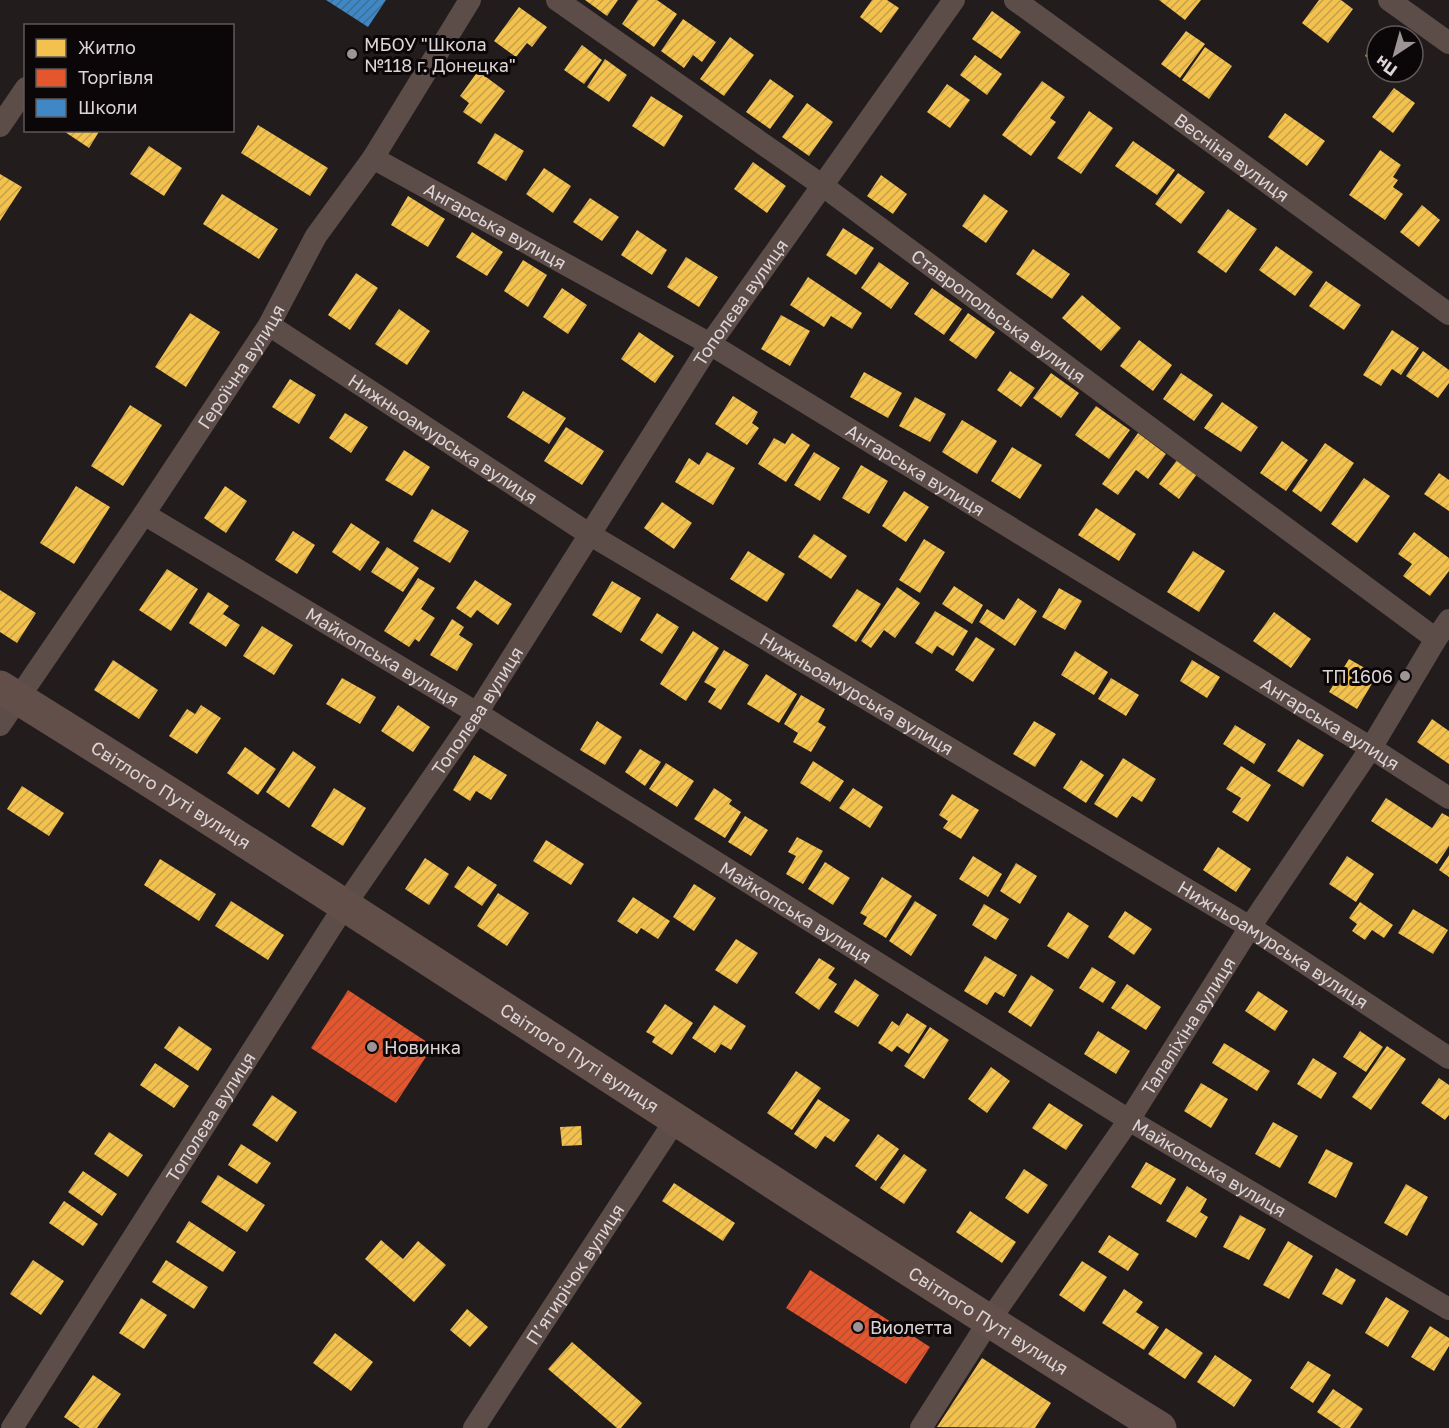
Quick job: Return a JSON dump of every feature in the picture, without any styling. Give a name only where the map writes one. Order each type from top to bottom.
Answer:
[{"type":"main road","name":"Світлого Путі вулиця","points":[[9,692],[345,905],[988,1321],[1160,1428]]},
{"type":"street","name":"Героїчна вулиця","points":[[0,725],[9,692],[144,514],[269,325],[316,236],[373,158],[470,0]]},
{"type":"street","name":"Ставропольська вулиця","points":[[557,0],[823,186],[1436,639]]},
{"type":"street","name":"Тополєва вулиця","points":[[12,1428],[345,905],[477,713],[710,345],[954,0]]},
{"type":"street","name":"Весніна вулиця","points":[[1015,0],[1449,314]]},
{"type":"street","points":[[1389,0],[1449,43]]},
{"type":"street","points":[[0,126],[24,91]]},
{"type":"street","name":"Ангарська вулиця","points":[[373,158],[710,345],[1371,748],[1449,798]]},
{"type":"street","name":"Нижньоамурська вулиця","points":[[269,325],[589,534],[1250,927],[1449,1059]]},
{"type":"street","name":"Майкопська вулиця","points":[[144,514],[477,713],[1129,1120],[1449,1309]]},
{"type":"street","name":"Талаліхіна вулиця","points":[[921,1428],[988,1321],[1129,1120],[1250,927],[1371,748],[1449,620]]},
{"type":"street","name":"П’ятирічок вулиця","points":[[474,1428],[676,1119]]},
{"type":"building: Житло","points":[[585,0],[618,0],[607,16]]},
{"type":"building: Житло","points":[[638,0],[657,0],[677,14],[654,47],[622,24]]},
{"type":"building: Житло","points":[[872,0],[887,0],[899,8],[881,33],[860,17]]},
{"type":"building: Житло","points":[[1159,0],[1201,0],[1185,20]]},
{"type":"building: Житло","points":[[1319,0],[1341,0],[1353,9],[1328,43],[1302,23]]},
{"type":"building: Житло","points":[[519,7],[547,27],[532,47],[527,43],[516,57],[494,41]]},
{"type":"building: Житло","points":[[992,11],[1021,32],[1001,59],[972,39]]},
{"type":"building: Житло","points":[[683,19],[716,42],[702,62],[693,55],[684,68],[661,51]]},
{"type":"building: Житло","points":[[1186,31],[1205,44],[1180,78],[1161,64]]},
{"type":"building: Житло","points":[[730,37],[754,55],[724,96],[700,79]]},
{"type":"building: Житло","points":[[582,45],[602,60],[584,84],[564,70]]},
{"type":"building: Житло","points":[[1205,47],[1232,66],[1209,99],[1182,80]]},
{"type":"building: Житло","points":[[975,55],[1002,74],[987,95],[960,75]]},
{"type":"building: Житло","points":[[605,59],[627,75],[609,102],[587,87]]},
{"type":"building: Житло","points":[[478,71],[505,91],[481,124],[463,112],[469,103],[460,96]]},
{"type":"building: Житло","points":[[770,79],[794,96],[770,129],[746,112]]},
{"type":"building: Житло","points":[[1042,81],[1065,97],[1050,118],[1056,122],[1031,156],[1002,135]]},
{"type":"building: Житло","points":[[947,84],[970,100],[950,128],[927,112]]},
{"type":"building: Житло","points":[[1394,88],[1415,103],[1393,133],[1372,117]]},
{"type":"building: Житло","points":[[651,96],[683,116],[664,147],[632,126]]},
{"type":"building: Житло","points":[[807,103],[833,122],[809,156],[782,137]]},
{"type":"building: Житло","points":[[1089,111],[1113,128],[1081,174],[1057,158]]},
{"type":"building: Житло","points":[[1285,113],[1325,141],[1307,166],[1268,137]]},
{"type":"building: Житло","points":[[258,125],[328,168],[310,196],[241,153]]},
{"type":"building: Житло","points":[[65,132],[99,132],[89,148]]},
{"type":"building: Житло","points":[[495,133],[524,151],[506,181],[477,163]]},
{"type":"building: Житло","points":[[1133,141],[1175,170],[1157,195],[1115,166]]},
{"type":"building: Житло","points":[[149,146],[182,168],[164,196],[130,174]]},
{"type":"building: Житло","points":[[1380,150],[1401,165],[1393,177],[1398,180],[1393,187],[1403,194],[1385,220],[1349,195]]},
{"type":"building: Житло","points":[[753,162],[786,186],[767,213],[734,189]]},
{"type":"building: Житло","points":[[544,168],[571,186],[553,213],[526,194]]},
{"type":"building: Житло","points":[[1178,173],[1205,192],[1181,224],[1155,204]]},
{"type":"building: Житло","points":[[0,174],[22,187],[0,221]]},
{"type":"building: Житло","points":[[881,175],[907,194],[893,214],[867,196]]},
{"type":"building: Житло","points":[[222,194],[278,229],[259,259],[203,224]]},
{"type":"building: Житло","points":[[984,194],[1008,211],[986,243],[962,226]]},
{"type":"building: Житло","points":[[408,196],[445,219],[428,247],[391,225]]},
{"type":"building: Житло","points":[[590,198],[619,217],[602,241],[573,222]]},
{"type":"building: Житло","points":[[1422,205],[1440,220],[1419,247],[1400,232]]},
{"type":"building: Житло","points":[[1228,209],[1257,229],[1226,273],[1197,252]]},
{"type":"building: Житло","points":[[843,228],[874,248],[856,275],[826,255]]},
{"type":"building: Житло","points":[[637,230],[667,250],[652,275],[621,255]]},
{"type":"building: Житло","points":[[472,232],[503,252],[487,276],[456,257]]},
{"type":"building: Житло","points":[[1276,246],[1313,272],[1295,296],[1259,270]]},
{"type":"building: Житло","points":[[1033,249],[1070,274],[1052,299],[1016,274]]},
{"type":"building: Житло","points":[[686,257],[718,277],[699,307],[667,287]]},
{"type":"building: Житло","points":[[523,260],[547,275],[528,307],[504,291]]},
{"type":"building: Житло","points":[[879,262],[909,283],[891,309],[861,288]]},
{"type":"building: Житло","points":[[356,273],[378,288],[350,330],[328,315]]},
{"type":"building: Житло","points":[[808,277],[862,313],[852,329],[831,316],[824,327],[790,305]]},
{"type":"building: Житло","points":[[1326,281],[1361,305],[1344,330],[1309,306]]},
{"type":"building: Житло","points":[[562,288],[587,305],[568,334],[543,317]]},
{"type":"building: Житло","points":[[932,288],[962,309],[944,335],[914,314]]},
{"type":"building: Житло","points":[[1082,295],[1121,328],[1101,351],[1062,318]]},
{"type":"building: Житло","points":[[399,309],[430,331],[407,365],[375,344]]},
{"type":"building: Житло","points":[[190,313],[220,332],[186,387],[155,367]]},
{"type":"building: Житло","points":[[968,313],[995,332],[976,359],[949,340]]},
{"type":"building: Житло","points":[[781,315],[810,331],[790,366],[761,349]]},
{"type":"building: Житло","points":[[1392,330],[1419,348],[1401,375],[1392,369],[1381,386],[1363,375]]},
{"type":"building: Житло","points":[[639,332],[674,356],[655,383],[621,359]]},
{"type":"building: Житло","points":[[1139,340],[1172,365],[1153,391],[1120,366]]},
{"type":"building: Житло","points":[[1423,351],[1449,370],[1449,383],[1438,398],[1406,376]]},
{"type":"building: Житло","points":[[1010,371],[1035,388],[1021,407],[997,390]]},
{"type":"building: Житло","points":[[864,372],[902,393],[888,418],[850,397]]},
{"type":"building: Житло","points":[[1051,373],[1079,393],[1061,418],[1033,398]]},
{"type":"building: Житло","points":[[1181,373],[1213,395],[1194,421],[1163,399]]},
{"type":"building: Житло","points":[[290,379],[316,395],[299,424],[272,407]]},
{"type":"building: Житло","points":[[523,391],[566,418],[549,444],[507,417]]},
{"type":"building: Житло","points":[[733,396],[758,412],[752,423],[759,428],[747,445],[715,424]]},
{"type":"building: Житло","points":[[915,397],[946,414],[930,442],[899,426]]},
{"type":"building: Житло","points":[[1222,402],[1258,427],[1241,452],[1204,428]]},
{"type":"building: Житло","points":[[130,405],[162,425],[123,486],[91,466]]},
{"type":"building: Житло","points":[[1096,406],[1130,430],[1109,459],[1075,435]]},
{"type":"building: Житло","points":[[345,413],[368,427],[351,453],[329,438]]},
{"type":"building: Житло","points":[[962,420],[997,441],[977,474],[942,452]]},
{"type":"building: Житло","points":[[566,427],[604,451],[582,485],[544,461]]},
{"type":"building: Житло","points":[[792,433],[810,445],[786,482],[758,464],[774,438],[785,444]]},
{"type":"building: Житло","points":[[1138,433],[1166,454],[1148,479],[1136,470],[1118,495],[1102,484]]},
{"type":"building: Житло","points":[[1282,441],[1308,460],[1286,491],[1260,473]]},
{"type":"building: Житло","points":[[1325,443],[1354,463],[1321,512],[1292,491]]},
{"type":"building: Житло","points":[[1012,447],[1042,465],[1020,499],[991,481]]},
{"type":"building: Житло","points":[[404,450],[430,467],[412,496],[385,480]]},
{"type":"building: Житло","points":[[707,452],[735,468],[713,505],[675,482],[689,458],[699,465]]},
{"type":"building: Житло","points":[[814,452],[840,468],[820,501],[794,485]]},
{"type":"building: Житло","points":[[1177,460],[1197,474],[1179,499],[1159,484]]},
{"type":"building: Житло","points":[[861,465],[888,481],[869,514],[842,498]]},
{"type":"building: Житло","points":[[1439,473],[1449,480],[1449,511],[1424,494]]},
{"type":"building: Житло","points":[[1364,478],[1390,496],[1357,543],[1331,524]]},
{"type":"building: Житло","points":[[76,486],[110,507],[74,564],[40,543]]},
{"type":"building: Житло","points":[[225,486],[247,501],[226,533],[204,518]]},
{"type":"building: Житло","points":[[904,491],[929,507],[906,542],[882,526]]},
{"type":"building: Житло","points":[[662,502],[692,523],[674,549],[644,528]]},
{"type":"building: Житло","points":[[1096,508],[1136,534],[1119,561],[1078,535]]},
{"type":"building: Житло","points":[[432,509],[469,531],[450,563],[413,541]]},
{"type":"building: Житло","points":[[351,523],[380,542],[360,571],[332,552]]},
{"type":"building: Житло","points":[[293,531],[315,545],[297,574],[275,560]]},
{"type":"building: Житло","points":[[1414,532],[1449,558],[1449,571],[1430,596],[1403,576],[1412,564],[1398,554]]},
{"type":"building: Житло","points":[[814,534],[847,556],[831,579],[798,557]]},
{"type":"building: Житло","points":[[924,539],[945,552],[920,593],[899,580]]},
{"type":"building: Житло","points":[[387,547],[419,568],[403,592],[371,572]]},
{"type":"building: Житло","points":[[748,551],[785,574],[767,602],[730,579]]},
{"type":"building: Житло","points":[[1193,551],[1225,571],[1199,612],[1167,592]]},
{"type":"building: Житло","points":[[167,569],[198,589],[171,631],[139,610]]},
{"type":"building: Житло","points":[[418,578],[435,588],[421,609],[435,618],[419,642],[415,639],[409,647],[384,631]]},
{"type":"building: Житло","points":[[475,580],[512,604],[498,625],[477,610],[471,618],[456,608]]},
{"type":"building: Житло","points":[[612,581],[641,598],[621,633],[592,615]]},
{"type":"building: Житло","points":[[954,586],[983,605],[972,624],[942,604]]},
{"type":"building: Житло","points":[[897,587],[920,603],[895,638],[884,630],[871,648],[861,641]]},
{"type":"building: Житло","points":[[1059,588],[1082,601],[1065,630],[1042,617]]},
{"type":"building: Житло","points":[[857,589],[881,604],[856,642],[832,626]]},
{"type":"building: Житло","points":[[0,590],[36,613],[17,643],[0,632]]},
{"type":"building: Житло","points":[[208,592],[229,606],[223,614],[240,625],[226,647],[189,623]]},
{"type":"building: Житло","points":[[1018,598],[1037,611],[1015,646],[979,622],[987,609],[1004,620]]},
{"type":"building: Житло","points":[[935,611],[968,631],[953,656],[937,646],[932,654],[915,643]]},
{"type":"building: Житло","points":[[1274,612],[1311,639],[1291,668],[1253,641]]},
{"type":"building: Житло","points":[[657,613],[679,627],[662,654],[640,640]]},
{"type":"building: Житло","points":[[452,619],[464,627],[459,635],[473,644],[457,671],[430,655]]},
{"type":"building: Житло","points":[[262,626],[293,645],[274,675],[243,656]]},
{"type":"building: Житло","points":[[693,631],[719,648],[686,701],[660,684]]},
{"type":"building: Житло","points":[[976,637],[995,649],[973,682],[955,670]]},
{"type":"building: Житло","points":[[724,650],[749,665],[721,710],[708,702],[716,689],[704,682]]},
{"type":"building: Житло","points":[[1075,651],[1108,672],[1094,695],[1061,675]]},
{"type":"building: Житло","points":[[1349,659],[1377,675],[1357,709],[1329,692]]},
{"type":"building: Житло","points":[[113,660],[158,690],[139,719],[94,690]]},
{"type":"building: Житло","points":[[1192,660],[1220,677],[1207,698],[1180,681]]},
{"type":"building: Житло","points":[[766,674],[797,694],[779,723],[747,704]]},
{"type":"building: Житло","points":[[342,678],[376,697],[360,724],[326,704]]},
{"type":"building: Житло","points":[[1111,678],[1139,695],[1126,716],[1098,699]]},
{"type":"building: Житло","points":[[801,695],[825,709],[818,722],[826,727],[811,752],[793,742],[798,733],[784,724]]},
{"type":"building: Житло","points":[[201,705],[221,718],[197,754],[169,736],[187,709],[195,714]]},
{"type":"building: Житло","points":[[398,705],[430,727],[413,752],[381,731]]},
{"type":"building: Житло","points":[[1432,719],[1449,731],[1449,764],[1417,742]]},
{"type":"building: Житло","points":[[597,721],[622,737],[605,765],[580,750]]},
{"type":"building: Житло","points":[[1034,721],[1056,734],[1035,767],[1013,754]]},
{"type":"building: Житло","points":[[1235,725],[1266,744],[1254,764],[1223,744]]},
{"type":"building: Житло","points":[[1298,739],[1324,755],[1303,787],[1277,771]]},
{"type":"building: Житло","points":[[245,747],[276,769],[258,795],[227,773]]},
{"type":"building: Житло","points":[[640,749],[661,762],[645,786],[625,772]]},
{"type":"building: Житло","points":[[293,751],[316,767],[289,808],[266,792]]},
{"type":"building: Житло","points":[[474,755],[507,775],[491,800],[476,791],[470,801],[453,790]]},
{"type":"building: Житло","points":[[1123,758],[1156,779],[1142,802],[1132,796],[1117,818],[1094,804]]},
{"type":"building: Житло","points":[[1081,760],[1104,775],[1086,803],[1063,788]]},
{"type":"building: Житло","points":[[813,761],[844,781],[830,802],[800,783]]},
{"type":"building: Житло","points":[[666,763],[694,781],[677,807],[649,789]]},
{"type":"building: Житло","points":[[1241,766],[1271,785],[1248,822],[1232,812],[1241,798],[1226,789]]},
{"type":"building: Житло","points":[[22,786],[64,813],[49,836],[7,809]]},
{"type":"building: Житло","points":[[334,788],[366,808],[343,846],[311,826]]},
{"type":"building: Житло","points":[[714,788],[732,800],[729,804],[741,812],[725,838],[694,819]]},
{"type":"building: Житло","points":[[853,788],[883,807],[870,828],[839,808]]},
{"type":"building: Житло","points":[[952,794],[979,810],[961,839],[943,828],[948,821],[939,815]]},
{"type":"building: Житло","points":[[1386,798],[1432,828],[1442,813],[1449,817],[1449,846],[1437,864],[1371,821]]},
{"type":"building: Житло","points":[[745,816],[768,830],[751,856],[728,842]]},
{"type":"building: Житло","points":[[797,837],[823,851],[803,884],[786,874],[796,856],[788,852]]},
{"type":"building: Житло","points":[[546,840],[584,864],[571,885],[533,861]]},
{"type":"building: Житло","points":[[1218,847],[1251,869],[1236,892],[1203,870]]},
{"type":"building: Житло","points":[[1449,855],[1449,877],[1439,870]]},
{"type":"building: Житло","points":[[973,856],[1002,874],[988,897],[959,879]]},
{"type":"building: Житло","points":[[1347,856],[1374,874],[1356,902],[1329,884]]},
{"type":"building: Житло","points":[[425,858],[449,874],[429,905],[405,889]]},
{"type":"building: Житло","points":[[160,859],[216,894],[199,921],[144,885]]},
{"type":"building: Житло","points":[[825,862],[850,878],[833,905],[808,889]]},
{"type":"building: Житло","points":[[1016,863],[1037,876],[1020,904],[1000,891]]},
{"type":"building: Житло","points":[[468,866],[497,885],[482,906],[454,887]]},
{"type":"building: Житло","points":[[882,877],[912,896],[886,938],[863,924],[867,917],[860,913]]},
{"type":"building: Житло","points":[[694,884],[716,898],[694,931],[673,917]]},
{"type":"building: Житло","points":[[498,893],[529,913],[507,946],[477,926]]},
{"type":"building: Житло","points":[[633,897],[670,921],[658,939],[641,928],[637,934],[617,921]]},
{"type":"building: Житло","points":[[231,901],[284,935],[268,960],[215,926]]},
{"type":"building: Житло","points":[[915,901],[937,915],[911,956],[889,941]]},
{"type":"building: Житло","points":[[1360,902],[1393,925],[1384,938],[1372,930],[1365,940],[1352,931],[1357,924],[1349,918]]},
{"type":"building: Житло","points":[[984,904],[1009,919],[996,940],[972,925]]},
{"type":"building: Житло","points":[[1413,909],[1448,930],[1433,954],[1398,933]]},
{"type":"building: Житло","points":[[1125,911],[1152,929],[1134,955],[1108,937]]},
{"type":"building: Житло","points":[[1068,912],[1089,926],[1068,959],[1047,946]]},
{"type":"building: Житло","points":[[736,939],[758,953],[737,984],[715,970]]},
{"type":"building: Житло","points":[[985,956],[1017,975],[1004,997],[995,992],[987,1005],[964,991]]},
{"type":"building: Житло","points":[[819,958],[835,968],[828,978],[837,984],[819,1010],[795,993]]},
{"type":"building: Житло","points":[[1092,967],[1116,982],[1103,1003],[1079,988]]},
{"type":"building: Житло","points":[[1031,975],[1054,990],[1031,1027],[1008,1012]]},
{"type":"building: Житло","points":[[855,979],[879,995],[858,1027],[834,1012]]},
{"type":"building: Житло","points":[[1127,984],[1161,1007],[1146,1030],[1111,1008]]},
{"type":"building: Житло","points":[[1258,991],[1288,1011],[1275,1031],[1245,1011]]},
{"type":"building: Житло","points":[[665,1004],[693,1023],[672,1055],[652,1042],[655,1037],[646,1032]]},
{"type":"building: Житло","points":[[714,1005],[746,1026],[731,1050],[721,1044],[715,1053],[692,1038]]},
{"type":"building: Житло","points":[[907,1013],[927,1026],[909,1054],[897,1046],[892,1052],[878,1043],[892,1021],[899,1026]]},
{"type":"building: Житло","points":[[179,1026],[212,1049],[198,1071],[164,1048]]},
{"type":"building: Житло","points":[[930,1027],[949,1040],[924,1079],[904,1066]]},
{"type":"building: Житло","points":[[1098,1031],[1130,1051],[1116,1074],[1084,1054]]},
{"type":"building: Житло","points":[[1360,1031],[1383,1047],[1366,1072],[1343,1057]]},
{"type":"building: Житло","points":[[1224,1043],[1270,1071],[1257,1091],[1212,1063]]},
{"type":"building: Житло","points":[[1387,1046],[1406,1059],[1371,1110],[1352,1097]]},
{"type":"building: Житло","points":[[1313,1058],[1337,1073],[1321,1099],[1297,1084]]},
{"type":"building: Житло","points":[[155,1063],[189,1086],[174,1108],[140,1085]]},
{"type":"building: Житло","points":[[991,1067],[1010,1081],[987,1113],[968,1099]]},
{"type":"building: Житло","points":[[796,1071],[821,1088],[792,1130],[767,1113]]},
{"type":"building: Житло","points":[[1439,1078],[1449,1085],[1449,1115],[1445,1120],[1421,1103]]},
{"type":"building: Житло","points":[[1201,1083],[1228,1099],[1211,1128],[1184,1111]]},
{"type":"building: Житло","points":[[272,1095],[297,1112],[277,1142],[252,1125]]},
{"type":"building: Житло","points":[[818,1099],[850,1120],[834,1142],[825,1136],[816,1149],[794,1134]]},
{"type":"building: Житло","points":[[1049,1103],[1083,1125],[1066,1150],[1032,1128]]},
{"type":"building: Житло","points":[[1273,1122],[1298,1136],[1280,1168],[1255,1154]]},
{"type":"building: Житло","points":[[581,1126],[582,1145],[562,1146],[560,1127]]},
{"type":"building: Житло","points":[[109,1132],[143,1155],[128,1177],[94,1154]]},
{"type":"building: Житло","points":[[878,1134],[899,1149],[876,1181],[855,1166]]},
{"type":"building: Житло","points":[[241,1144],[271,1163],[257,1184],[228,1165]]},
{"type":"building: Житло","points":[[1326,1149],[1353,1163],[1336,1198],[1308,1183]]},
{"type":"building: Житло","points":[[904,1154],[927,1170],[904,1204],[880,1188]]},
{"type":"building: Житло","points":[[1146,1162],[1176,1179],[1161,1205],[1131,1187]]},
{"type":"building: Житло","points":[[1024,1169],[1048,1185],[1028,1214],[1005,1198]]},
{"type":"building: Житло","points":[[83,1171],[117,1194],[102,1216],[68,1192]]},
{"type":"building: Житло","points":[[218,1175],[265,1205],[247,1232],[201,1202]]},
{"type":"building: Житло","points":[[674,1183],[735,1223],[723,1241],[662,1201]]},
{"type":"building: Житло","points":[[1406,1184],[1428,1197],[1407,1236],[1384,1223]]},
{"type":"building: Житло","points":[[1187,1186],[1207,1199],[1200,1212],[1208,1217],[1196,1238],[1166,1221]]},
{"type":"building: Житло","points":[[64,1201],[98,1224],[83,1246],[49,1223]]},
{"type":"building: Житло","points":[[970,1211],[1016,1242],[1002,1263],[956,1232]]},
{"type":"building: Житло","points":[[1240,1215],[1266,1229],[1249,1260],[1223,1247]]},
{"type":"building: Житло","points":[[189,1221],[236,1252],[223,1272],[176,1242]]},
{"type":"building: Житло","points":[[1109,1235],[1139,1254],[1128,1271],[1098,1252]]},
{"type":"building: Житло","points":[[381,1240],[403,1259],[418,1241],[446,1265],[414,1302],[365,1259]]},
{"type":"building: Житло","points":[[1288,1241],[1313,1256],[1289,1299],[1263,1285]]},
{"type":"building: Житло","points":[[33,1260],[64,1281],[41,1315],[10,1294]]},
{"type":"building: Житло","points":[[166,1260],[208,1287],[194,1309],[152,1282]]},
{"type":"building: Житло","points":[[1082,1261],[1107,1277],[1084,1312],[1059,1295]]},
{"type":"building: Житло","points":[[1336,1268],[1356,1280],[1342,1305],[1322,1294]]},
{"type":"building: Житло","points":[[1124,1289],[1143,1302],[1136,1312],[1159,1327],[1144,1350],[1102,1323]]},
{"type":"building: Житло","points":[[1386,1297],[1409,1311],[1388,1347],[1365,1333]]},
{"type":"building: Житло","points":[[141,1298],[167,1315],[144,1349],[119,1333]]},
{"type":"building: Житло","points":[[467,1309],[488,1327],[470,1347],[450,1330]]},
{"type":"building: Житло","points":[[1430,1326],[1449,1338],[1449,1346],[1434,1371],[1411,1357]]},
{"type":"building: Житло","points":[[1166,1328],[1203,1353],[1185,1379],[1148,1354]]},
{"type":"building: Житло","points":[[335,1333],[373,1362],[351,1391],[313,1363]]},
{"type":"building: Житло","points":[[572,1342],[642,1403],[621,1428],[617,1428],[548,1369]]},
{"type":"building: Житло","points":[[1215,1355],[1252,1380],[1234,1407],[1197,1382]]},
{"type":"building: Житло","points":[[982,1358],[1051,1403],[1035,1428],[937,1427]]},
{"type":"building: Житло","points":[[1308,1361],[1331,1375],[1313,1403],[1290,1388]]},
{"type":"building: Житло","points":[[93,1375],[121,1394],[97,1428],[80,1428],[64,1417]]},
{"type":"building: Житло","points":[[1333,1389],[1363,1409],[1350,1428],[1341,1428],[1317,1412]]},
{"type":"building: Торгівля","name":"Новинка","points":[[348,990],[433,1046],[396,1103],[311,1048]]},
{"type":"building: Торгівля","name":"Виолетта","points":[[810,1270],[930,1347],[906,1384],[786,1308]]},
{"type":"building: Школи","points":[[326,0],[386,0],[368,27]]},
{"type":"place","name":"МБОУ \"Школа №118 г. Донецка\"","points":[[352,54]]},
{"type":"place","name":"ТП 1606","points":[[1405,676]]},
{"type":"place","name":"Новинка","points":[[372,1047]]},
{"type":"place","name":"Виолетта","points":[[858,1327]]}]
